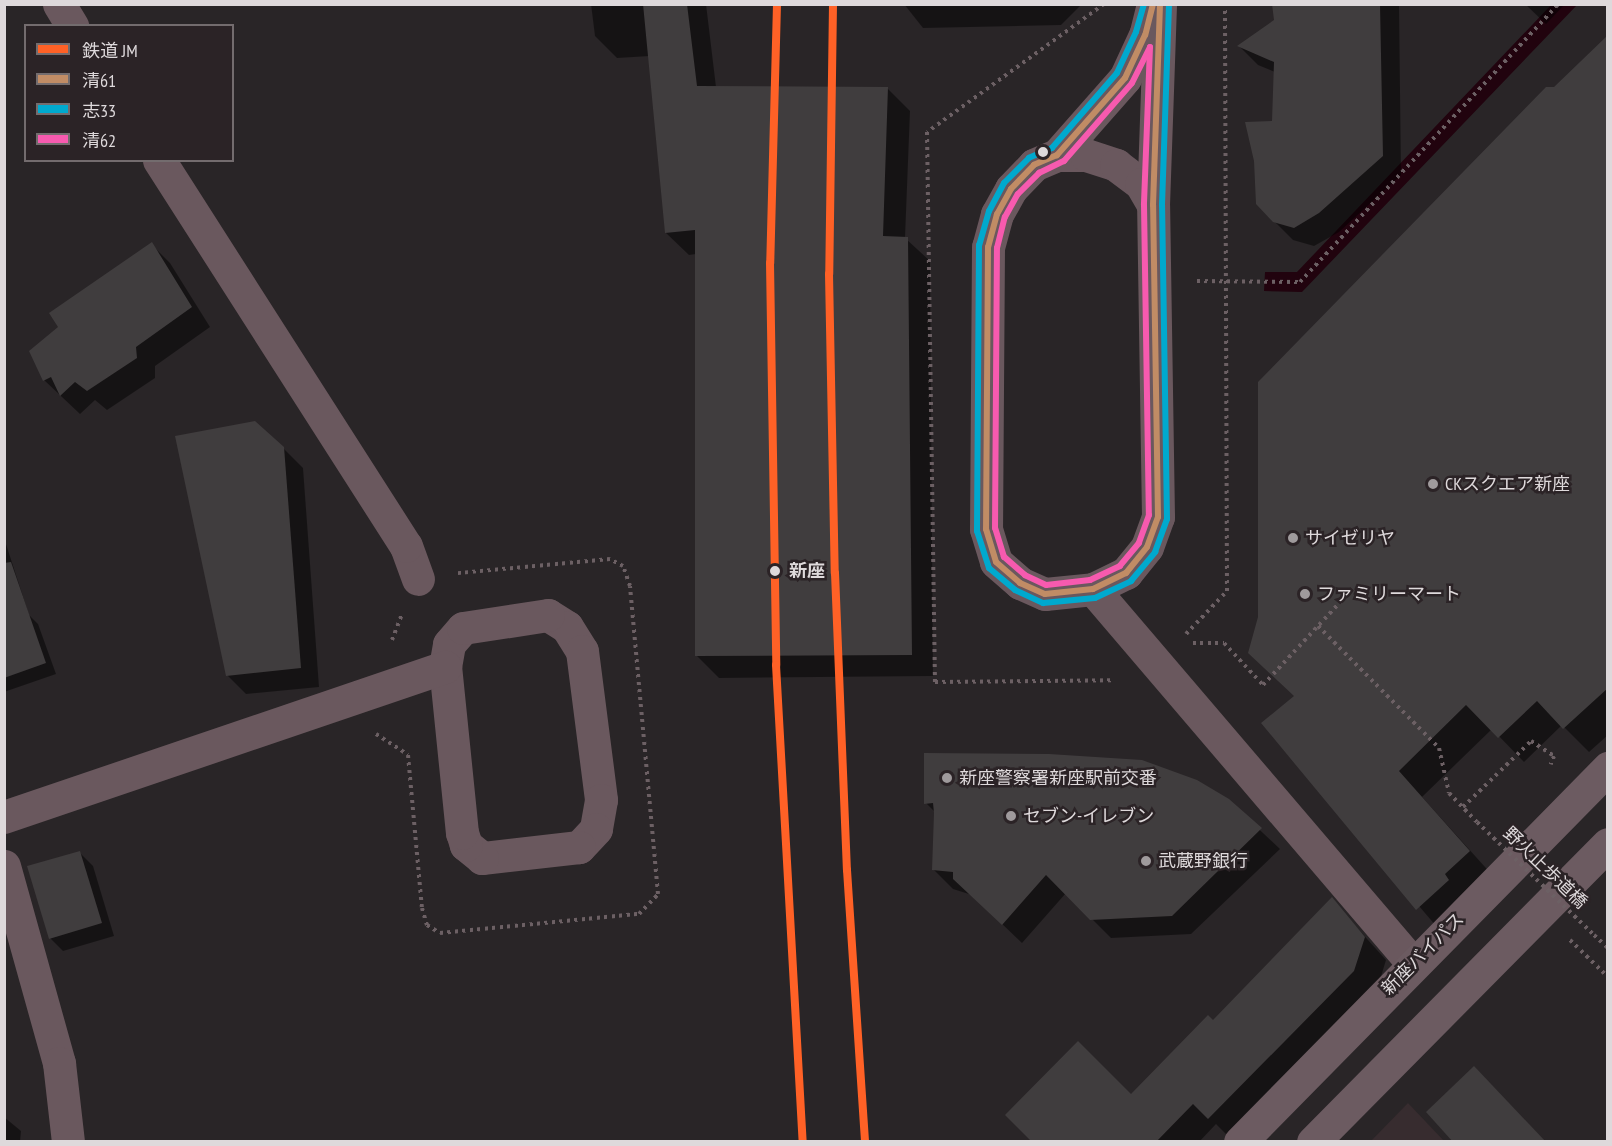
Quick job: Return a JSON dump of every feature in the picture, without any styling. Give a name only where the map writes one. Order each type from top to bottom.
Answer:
[{"type":"highway","name":"新座バイパス","points":[[1240,1142],[1608,768]]},
{"type":"highway","points":[[1313,1142],[1608,844]]},
{"type":"street","points":[[59,4],[71,24]]},
{"type":"street","points":[[1153,4],[1145,35],[1125,78],[1057,154],[1034,165],[1011,189],[996,214],[988,247],[986,529],[996,562],[1020,583],[1045,594],[1093,589],[1126,573],[1147,547],[1158,517],[1153,205],[1160,4]]},
{"type":"street","points":[[1057,154],[1086,155],[1116,165],[1141,184],[1153,205]]},
{"type":"street","points":[[160,162],[406,546],[418,579]]},
{"type":"street","points":[[1093,589],[1413,964]]},
{"type":"street","points":[[548,615],[567,627],[582,651],[600,800],[596,829],[579,848],[501,859],[482,858],[466,845],[445,667],[449,644],[463,628],[548,615]]},
{"type":"street","points":[[4,817],[445,667]]},
{"type":"street","points":[[4,866],[59,1064],[68,1142]]},
{"type":"path","points":[[1184,636],[1227,591],[1228,281],[1225,4]]},
{"type":"path","points":[[1155,282],[1300,282],[1558,4]]},
{"type":"path","points":[[372,731],[408,755],[422,908],[427,925],[440,933],[639,914],[658,894],[630,586],[623,566],[610,559],[418,579],[390,645]]},
{"type":"path","points":[[1189,643],[1224,643],[1263,685],[1344,598]]},
{"type":"path","name":"野火止歩道橋","points":[[1318,626],[1439,748],[1449,793],[1608,948]]},
{"type":"path","points":[[1463,807],[1531,741],[1554,756],[1547,774]]},
{"type":"path","points":[[1565,935],[1608,977]]},
{"type":"shaded area","points":[[1551,5],[1577,5],[1302,292],[1264,291],[1265,272],[1297,272]]},
{"type":"shaded area","points":[[1408,1103],[1444,1141],[1371,1141]]},
{"type":"building","points":[[643,4],[687,4],[697,86],[888,87],[883,236],[908,237],[912,655],[695,656],[695,230],[665,233]]},
{"type":"building","points":[[1272,4],[1380,4],[1383,156],[1319,213],[1294,228],[1273,222],[1256,204],[1254,161],[1245,122],[1272,121],[1274,62],[1237,46],[1274,20]]},
{"type":"building","name":"CKスクエア新座","points":[[1608,35],[1608,688],[1563,729],[1537,701],[1498,738],[1466,705],[1399,771],[1470,851],[1445,874],[1449,880],[1416,910],[1261,723],[1294,696],[1248,653],[1258,617],[1258,382],[1546,87],[1554,87]]},
{"type":"building","points":[[152,242],[192,307],[136,347],[137,358],[87,391],[75,382],[60,396],[51,377],[43,381],[29,351],[58,327],[49,313]]},
{"type":"building","points":[[255,421],[284,447],[301,668],[226,676],[175,436]]},
{"type":"building","points":[[11,562],[46,663],[4,678],[4,563]]},
{"type":"building","points":[[924,753],[1049,754],[1142,760],[1197,780],[1229,799],[1262,828],[1172,916],[1090,920],[1046,875],[1002,925],[953,879],[953,872],[932,870],[934,813],[933,803],[924,804]]},
{"type":"building","points":[[80,851],[102,923],[49,939],[27,866]]},
{"type":"building","points":[[1332,897],[1365,937],[1354,971],[1208,1119],[1193,1104],[1156,1142],[1032,1142],[1005,1115],[1078,1041],[1131,1094],[1208,1015],[1213,1020]]},
{"type":"building","points":[[1474,1066],[1546,1142],[1453,1142],[1426,1112]]},
{"type":"rail line","name":"JM","points":[[777,4],[770,263],[776,665],[803,1142]]},
{"type":"rail line","name":"JM","points":[[833,4],[829,274],[835,573],[847,870],[865,1142]]},
{"type":"transit line","name":"志33","points":[[1144,4],[1136,32],[1117,73],[1052,148],[1029,158],[1004,183],[989,211],[979,245],[977,531],[989,568],[1015,590],[1043,603],[1095,598],[1131,581],[1155,552],[1167,519],[1162,205],[1169,4]]},
{"type":"transit line","name":"清61","points":[[1153,4],[1145,35],[1125,78],[1057,155],[1034,165],[1011,189],[997,214],[988,247],[986,529],[996,562],[1020,583],[1045,594],[1093,589],[1126,573],[1147,547],[1158,517],[1153,205],[1160,4]]},
{"type":"transit line","name":"清62","points":[[1150,47],[1144,205],[1149,515],[1139,543],[1120,566],[1090,580],[1046,585],[1025,575],[1004,557],[995,528],[997,248],[1005,217],[1018,194],[1039,173],[1064,161],[1132,83],[1150,47]]},
{"type":"place","name":"CKスクエア新座","points":[[1433,484]]},
{"type":"place","name":"サイゼリヤ","points":[[1293,538]]},
{"type":"place","name":"新座","points":[[775,571]]},
{"type":"place","name":"ファミリーマート","points":[[1305,594]]},
{"type":"place","name":"新座警察署新座駅前交番","points":[[947,778]]},
{"type":"place","name":"セブン-イレブン","points":[[1011,816]]},
{"type":"place","name":"武蔵野銀行","points":[[1146,861]]}]
